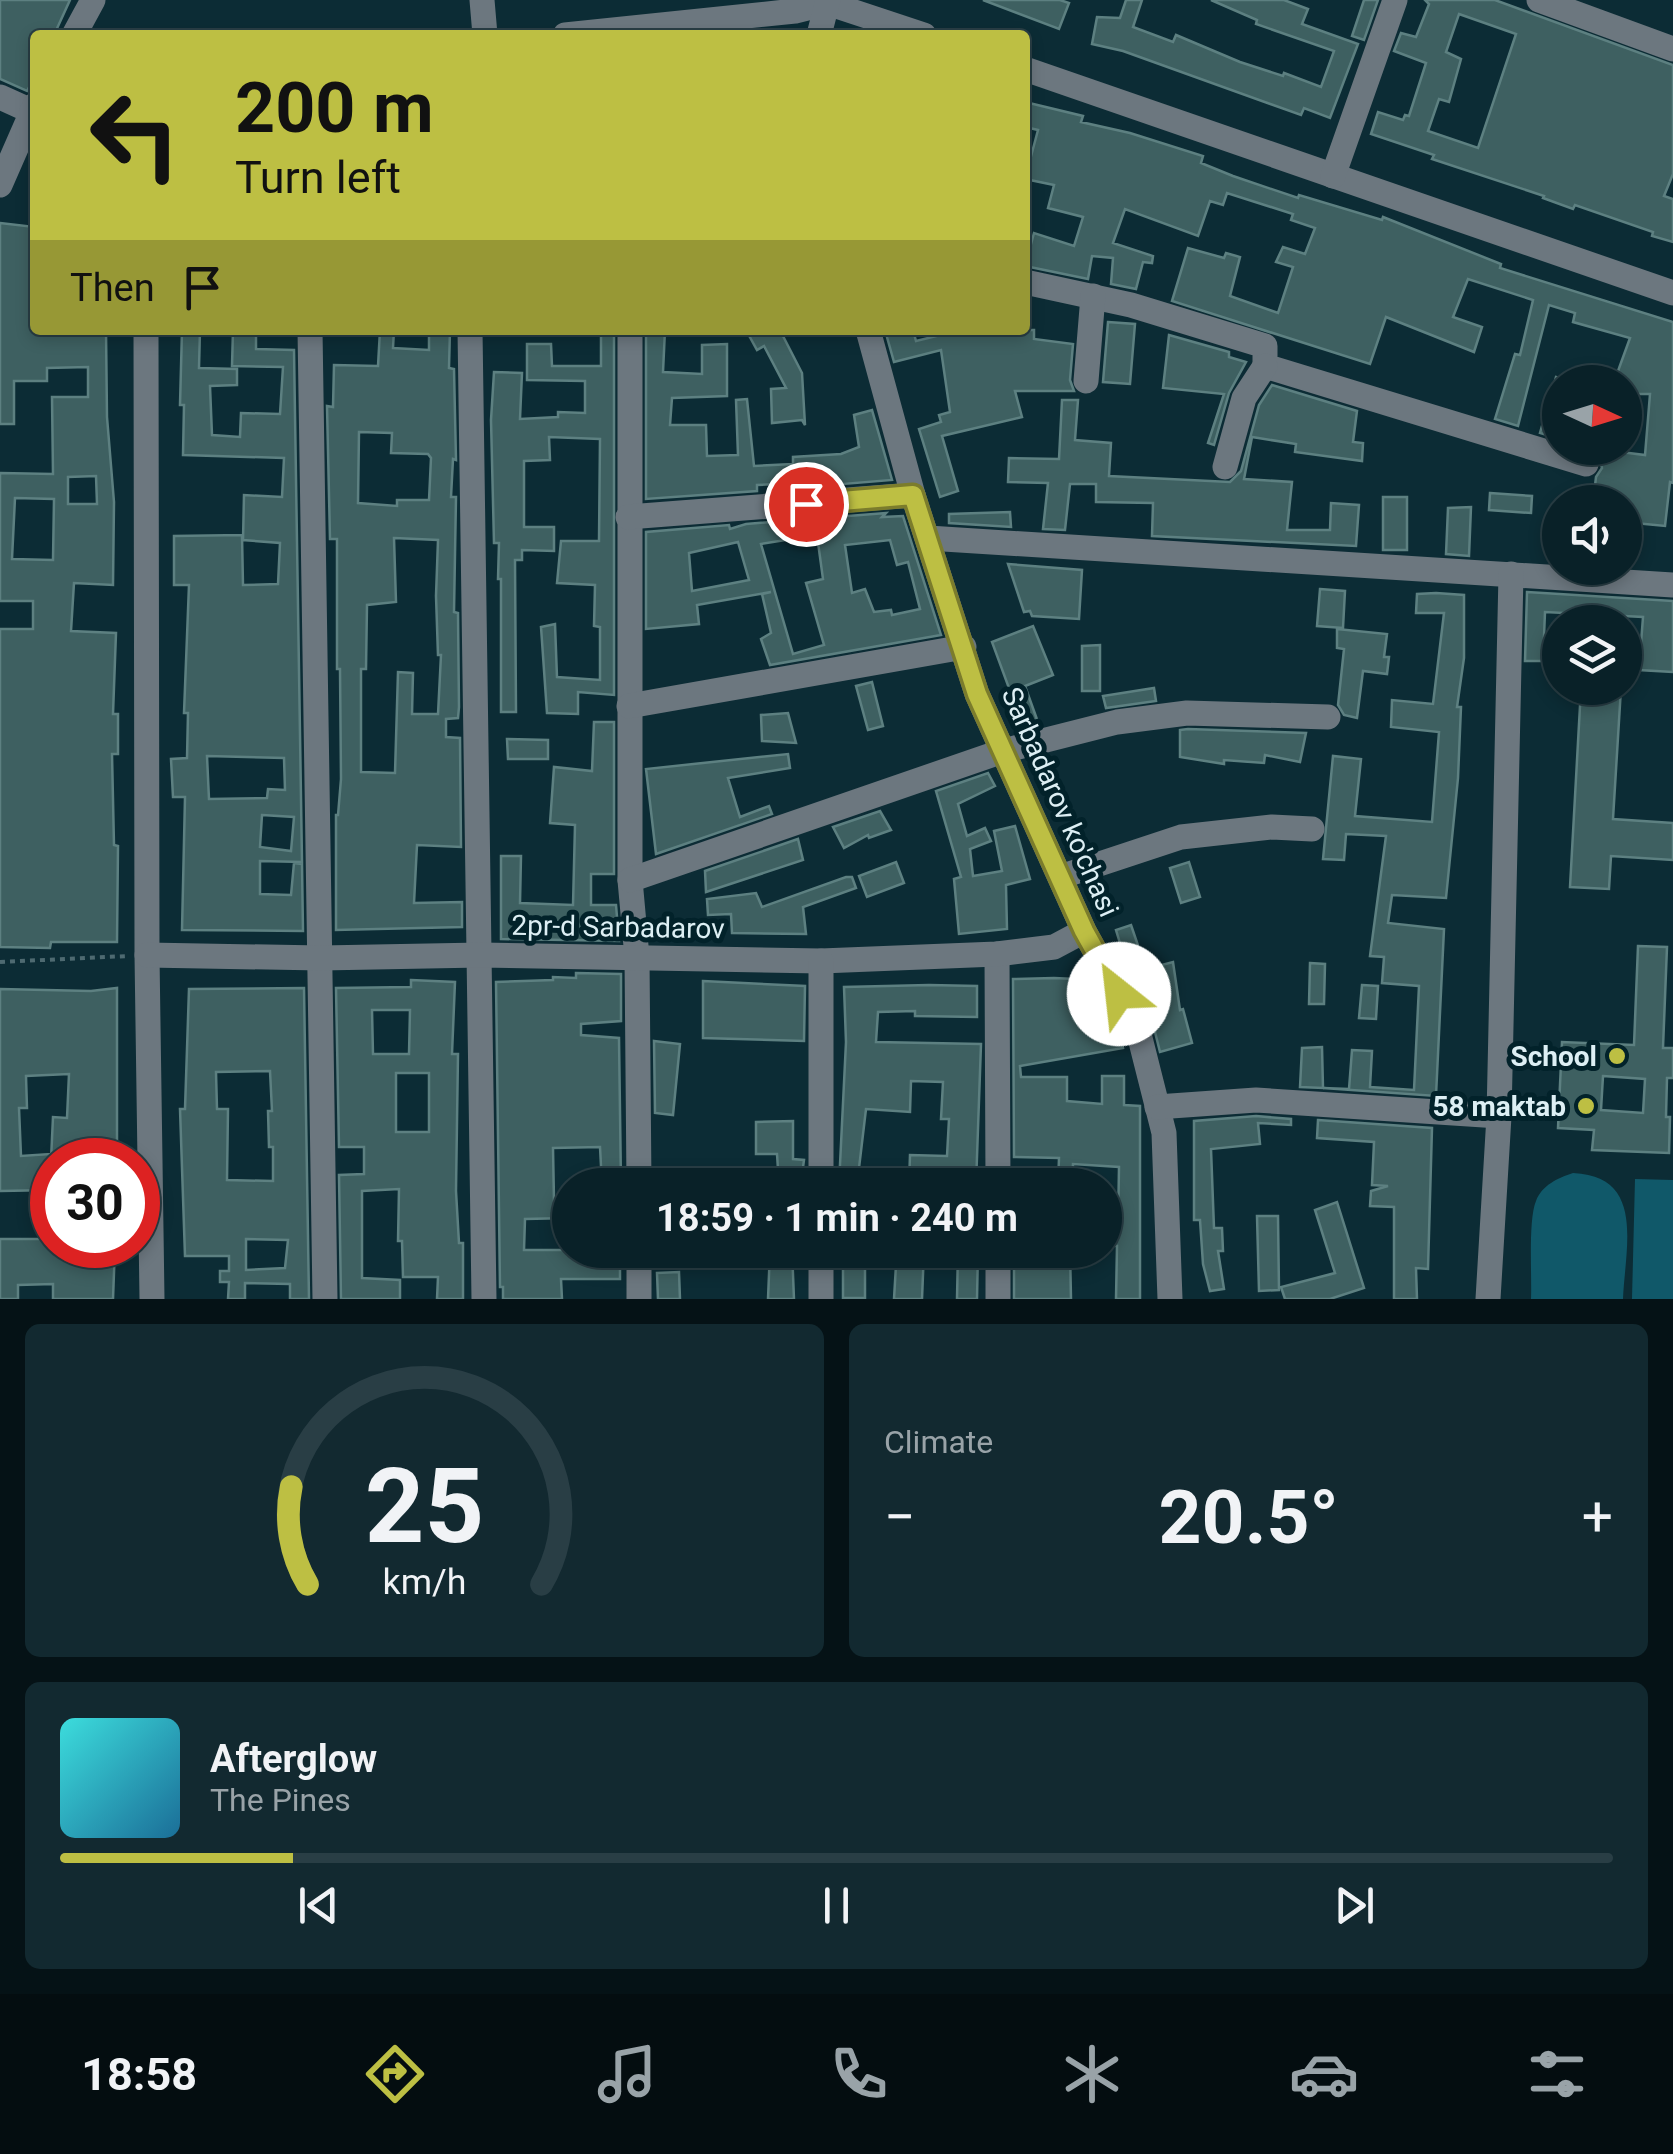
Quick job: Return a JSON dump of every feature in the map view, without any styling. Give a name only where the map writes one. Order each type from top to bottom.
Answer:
[{"type":"street","points":[[77,30],[93,0]]},
{"type":"street","points":[[482,0],[485,30]]},
{"type":"street","points":[[1333,176],[1395,0]]},
{"type":"street","points":[[1540,0],[1673,49]]},
{"type":"street","points":[[820,30],[828,2]]},
{"type":"street","points":[[613,30],[795,11],[828,2],[909,30]]},
{"type":"street","points":[[1030,71],[1673,294]]},
{"type":"street","points":[[0,97],[30,107]]},
{"type":"street","points":[[0,186],[30,115]]},
{"type":"street","points":[[1030,283],[1093,296],[1264,346],[1265,366],[1244,398],[1225,467]]},
{"type":"street","points":[[1086,381],[1093,296]]},
{"type":"street","points":[[146,335],[152,1299]]},
{"type":"street","points":[[310,335],[325,1299]]},
{"type":"street","points":[[470,335],[484,1299]]},
{"type":"street","points":[[630,335],[630,880],[637,957],[638,1168]]},
{"type":"street","name":"Sarbadarov ko'chasi","points":[[869,335],[913,495],[977,694],[1084,931],[1137,1026],[1164,1133],[1170,1299]]},
{"type":"street","points":[[1265,366],[1542,451]]},
{"type":"street","points":[[628,517],[913,495]]},
{"type":"street","points":[[928,538],[1673,585]]},
{"type":"street","points":[[1488,1299],[1499,1116],[1511,574]]},
{"type":"street","points":[[629,706],[964,647]]},
{"type":"street","points":[[630,880],[1003,751],[1117,722],[1188,713],[1328,718]]},
{"type":"street","points":[[1060,876],[1180,837],[1272,827],[1312,829]]},
{"type":"street","name":"2pr-d Sarbadarov","points":[[147,954],[821,960],[997,954],[1054,947],[1084,931]]},
{"type":"street","points":[[997,954],[998,1168]]},
{"type":"street","points":[[821,960],[821,1168]]},
{"type":"street","points":[[1158,1107],[1256,1100],[1499,1116]]},
{"type":"street","points":[[639,1268],[640,1299]]},
{"type":"street","points":[[822,1268],[822,1299]]},
{"type":"street","points":[[998,1268],[998,1299]]},
{"type":"path","points":[[0,962],[147,954]]},
{"type":"shaded area","points":[[1573,1173],[1596,1177],[1612,1187],[1621,1201],[1627,1238],[1623,1299],[1531,1299],[1531,1234],[1536,1201],[1546,1186]]},
{"type":"shaded area","points":[[1635,1179],[1673,1180],[1673,1299],[1632,1299]]},
{"type":"building","points":[[0,0],[70,0],[56,30],[30,30],[27,91],[0,79]]},
{"type":"building","points":[[983,0],[1060,0],[1069,3],[1059,29]]},
{"type":"building","points":[[1126,0],[1142,0],[1133,27],[1173,42],[1176,35],[1240,62],[1321,87],[1334,51],[1256,24],[1257,20],[1211,0],[1284,0],[1308,9],[1302,24],[1358,44],[1330,118],[1304,108],[1301,115],[1123,51],[1092,44],[1097,17],[1120,18]]},
{"type":"building","points":[[1364,0],[1378,0],[1364,40],[1352,36]]},
{"type":"building","points":[[1425,0],[1495,0],[1673,65],[1673,174],[1664,196],[1673,199],[1673,242],[1371,134],[1378,112],[1403,120],[1405,115],[1409,116],[1426,63],[1394,51],[1401,33],[1416,37],[1429,4]],"holes":[[[1459,14],[1516,34],[1478,148],[1428,131],[1439,99],[1449,102],[1461,59],[1446,52]]]},
{"type":"building","points":[[1030,103],[1083,116],[1081,122],[1203,156],[1201,163],[1298,198],[1299,195],[1382,220],[1383,217],[1501,264],[1500,268],[1673,322],[1673,483],[1670,482],[1665,526],[1642,524],[1642,485],[1595,485],[1601,465],[1642,465],[1645,455],[1650,394],[1642,394],[1642,365],[1620,365],[1630,338],[1573,322],[1575,313],[1549,305],[1518,426],[1495,419],[1515,354],[1520,355],[1533,300],[1468,279],[1453,317],[1482,327],[1474,352],[1386,317],[1370,364],[1172,301],[1188,248],[1224,258],[1226,253],[1240,257],[1230,296],[1278,313],[1293,267],[1276,262],[1283,247],[1305,254],[1315,228],[1291,220],[1293,214],[1227,193],[1223,205],[1210,201],[1198,236],[1125,209],[1113,243],[1153,256],[1152,263],[1143,262],[1136,289],[1111,284],[1113,258],[1092,256],[1088,279],[1030,267],[1034,233],[1074,246],[1083,217],[1048,208],[1054,185],[1030,180],[1030,160],[1038,130],[1030,128]]},
{"type":"building","points":[[0,223],[30,226],[30,335],[106,335],[114,502],[113,585],[74,583],[71,631],[116,633],[113,714],[118,714],[118,754],[112,754],[114,845],[118,846],[117,942],[51,942],[50,948],[0,947],[0,629],[33,629],[33,601],[0,601],[0,473],[53,474],[52,397],[88,397],[88,367],[47,368],[47,381],[14,381],[14,424],[0,424]],"holes":[[[96,476],[97,504],[68,504],[68,477]],[[15,498],[54,499],[53,560],[12,559]]]},
{"type":"building","points":[[1108,322],[1135,324],[1130,384],[1103,382]]},
{"type":"building","points":[[1030,330],[1034,330],[1034,339],[1073,344],[1070,380],[1074,391],[1015,391],[1022,417],[942,436],[958,491],[940,497],[919,429],[941,422],[939,415],[950,412],[941,350],[894,362],[886,335],[914,335],[916,341],[941,335],[1030,335]]},
{"type":"building","points":[[182,335],[200,335],[199,368],[237,369],[237,385],[210,386],[212,435],[240,437],[241,413],[280,414],[283,367],[232,366],[233,335],[256,335],[256,349],[294,350],[302,862],[260,861],[260,894],[291,895],[294,863],[302,864],[303,931],[182,930],[185,797],[173,797],[171,759],[187,758],[188,713],[184,713],[189,585],[174,585],[174,536],[242,535],[243,585],[278,584],[280,543],[243,540],[244,495],[282,497],[284,458],[183,455],[184,405],[180,405]],"holes":[[[207,756],[284,758],[285,790],[268,789],[267,798],[209,799]],[[262,815],[294,817],[291,851],[260,847]]]},
{"type":"building","points":[[380,335],[394,335],[393,348],[429,350],[429,335],[450,335],[449,368],[454,369],[456,460],[453,459],[451,497],[456,497],[454,612],[458,613],[459,707],[458,718],[446,719],[446,737],[460,738],[461,847],[417,845],[414,903],[462,902],[462,927],[336,930],[340,669],[337,539],[330,539],[327,406],[333,407],[334,365],[378,366]],"holes":[[[359,432],[392,433],[391,453],[428,454],[431,458],[429,500],[397,500],[397,506],[358,503]],[[394,538],[438,540],[438,714],[412,714],[413,673],[398,672],[395,773],[361,772],[361,669],[366,669],[367,605],[396,602]]]},
{"type":"building","points":[[601,335],[614,335],[614,695],[578,692],[578,714],[547,713],[541,627],[555,624],[557,677],[600,680],[600,627],[594,626],[595,585],[557,583],[561,541],[599,541],[600,439],[549,437],[550,460],[524,461],[524,527],[554,527],[554,551],[522,550],[522,560],[515,560],[516,712],[501,712],[501,579],[499,543],[494,543],[491,420],[494,372],[522,373],[520,419],[558,417],[558,412],[585,413],[585,381],[527,380],[527,344],[551,344],[552,366],[601,366]]},
{"type":"building","points":[[646,335],[665,335],[663,372],[702,374],[702,345],[727,344],[727,396],[672,398],[670,425],[706,425],[707,456],[738,455],[736,400],[747,399],[754,466],[793,464],[793,457],[841,454],[859,447],[854,415],[872,410],[892,480],[795,488],[795,483],[757,485],[757,491],[646,499]]},
{"type":"building","points":[[749,335],[785,335],[802,373],[805,425],[802,420],[772,423],[771,389],[786,388],[764,346],[757,350]]},
{"type":"building","points":[[1169,335],[1229,352],[1229,357],[1246,362],[1229,393],[1214,445],[1208,443],[1224,394],[1163,388]]},
{"type":"building","points":[[1272,385],[1357,411],[1353,442],[1363,443],[1362,461],[1295,452],[1296,444],[1252,437],[1244,479],[1292,482],[1287,530],[1330,530],[1331,503],[1359,505],[1356,546],[1152,536],[1153,503],[1096,502],[1096,484],[1070,484],[1065,530],[1043,529],[1048,483],[1008,482],[1009,458],[1059,459],[1062,400],[1078,400],[1075,440],[1111,443],[1109,476],[1230,482],[1241,471],[1259,405]]},
{"type":"building","points":[[1490,493],[1532,496],[1531,513],[1489,510]]},
{"type":"building","points":[[1383,497],[1407,497],[1407,550],[1383,550]]},
{"type":"building","points":[[1471,507],[1469,556],[1446,554],[1448,508]]},
{"type":"building","points":[[1010,512],[1011,527],[949,523],[949,514]]},
{"type":"building","points":[[886,513],[882,517],[903,516],[941,635],[770,665],[761,639],[771,633],[762,594],[771,592],[697,605],[699,624],[646,629],[646,532],[729,525],[730,529],[746,524]],"holes":[[[817,535],[823,579],[806,583],[824,645],[793,654],[761,544]],[[890,540],[897,565],[908,562],[920,609],[892,615],[891,610],[874,612],[865,589],[852,593],[845,545]],[[738,542],[749,580],[692,591],[689,553]]]},
{"type":"building","points":[[1008,564],[1082,570],[1079,619],[1024,612]]},
{"type":"building","points":[[1320,589],[1345,591],[1343,628],[1317,626]]},
{"type":"building","points":[[1527,592],[1673,601],[1673,672],[1642,670],[1642,605],[1542,605],[1542,661],[1525,661]]},
{"type":"building","points":[[1417,594],[1464,595],[1464,658],[1457,707],[1461,707],[1458,778],[1446,898],[1392,895],[1388,923],[1444,929],[1436,1096],[1323,1088],[1349,1089],[1352,1050],[1372,1051],[1370,1087],[1414,1090],[1419,986],[1382,983],[1384,957],[1370,956],[1386,836],[1346,834],[1344,860],[1323,859],[1333,756],[1361,759],[1355,816],[1432,822],[1439,732],[1391,727],[1392,700],[1433,704],[1444,613],[1416,613]]},
{"type":"building","points":[[1033,626],[1053,675],[1025,686],[1039,725],[1024,729],[992,642]]},
{"type":"building","points":[[1337,629],[1387,634],[1387,674],[1363,671],[1357,718],[1344,715],[1338,705],[1344,649],[1337,648]]},
{"type":"building","points":[[1100,645],[1100,691],[1082,691],[1082,646]]},
{"type":"building","points":[[872,682],[883,726],[868,730],[856,686]]},
{"type":"building","points":[[1154,688],[1156,701],[1106,708],[1103,696]]},
{"type":"building","points":[[1580,705],[1620,705],[1613,819],[1673,823],[1673,860],[1611,856],[1609,889],[1570,887]]},
{"type":"building","points":[[788,713],[796,743],[762,741],[761,715]]},
{"type":"building","points":[[594,722],[614,722],[614,874],[591,874],[591,905],[616,905],[619,941],[501,939],[501,856],[521,856],[520,903],[573,905],[575,825],[550,823],[554,767],[592,771]]},
{"type":"building","points":[[1180,730],[1306,733],[1300,762],[1265,755],[1264,763],[1224,760],[1224,764],[1180,757]]},
{"type":"building","points":[[507,739],[548,740],[548,759],[508,759]]},
{"type":"building","points":[[788,754],[790,768],[728,778],[740,817],[769,806],[772,814],[656,854],[646,769]]},
{"type":"building","points":[[988,773],[995,786],[958,804],[967,836],[985,828],[991,841],[970,849],[973,876],[1002,871],[994,831],[1015,826],[1030,879],[1006,885],[1007,929],[959,934],[954,879],[961,877],[936,791]]},
{"type":"building","points":[[880,811],[891,830],[869,838],[868,835],[844,848],[833,827]]},
{"type":"building","points":[[798,839],[803,860],[706,892],[705,871]]},
{"type":"building","points":[[896,862],[904,883],[867,897],[859,876]]},
{"type":"building","points":[[1189,862],[1200,897],[1181,903],[1170,868]]},
{"type":"building","points":[[852,877],[856,888],[803,907],[806,934],[732,933],[731,914],[708,915],[707,899],[756,893],[762,907]]},
{"type":"building","points":[[1131,925],[1146,969],[1173,962],[1180,1010],[1183,1009],[1192,1043],[1160,1052],[1149,1008],[1146,1009],[1133,986],[1116,930]]},
{"type":"building","name":"School","points":[[1638,946],[1667,947],[1663,1048],[1673,1048],[1673,1078],[1667,1078],[1669,1153],[1592,1150],[1594,1130],[1558,1128],[1562,1042],[1634,1045]],"holes":[[[1603,1076],[1645,1079],[1643,1113],[1601,1110]]]},
{"type":"building","points":[[1310,963],[1325,964],[1324,1004],[1309,1004]]},
{"type":"building","points":[[576,973],[621,974],[621,1021],[581,1024],[581,1035],[619,1038],[621,1168],[601,1168],[600,1147],[553,1148],[552,1218],[525,1219],[524,1250],[552,1250],[552,1268],[620,1268],[620,1279],[561,1279],[562,1299],[503,1299],[496,982],[576,978]]},
{"type":"building","points":[[1013,979],[1075,979],[1075,992],[1096,986],[1119,1027],[1123,1048],[1020,1066],[1021,1077],[1067,1077],[1067,1101],[1102,1104],[1102,1076],[1124,1076],[1124,1105],[1140,1106],[1140,1299],[1116,1299],[1117,1268],[1122,1268],[1122,1168],[1073,1164],[1073,1168],[1059,1168],[1059,1158],[1014,1157]]},
{"type":"building","points":[[411,980],[455,982],[452,1054],[458,1054],[456,1191],[459,1243],[463,1243],[463,1299],[437,1299],[438,1277],[403,1277],[402,1241],[398,1241],[399,1189],[362,1191],[362,1278],[400,1280],[400,1299],[341,1299],[339,1175],[364,1174],[364,1147],[339,1147],[336,988],[411,987]],"holes":[[[372,1010],[410,1010],[409,1054],[373,1054]],[[396,1073],[429,1073],[429,1132],[396,1132]]]},
{"type":"building","points":[[703,981],[805,986],[804,1041],[703,1038]]},
{"type":"building","points":[[1362,985],[1378,986],[1376,1019],[1359,1018]]},
{"type":"building","points":[[977,986],[977,1017],[878,1012],[876,1042],[981,1044],[977,1168],[910,1168],[910,1155],[947,1156],[949,1119],[941,1119],[943,1082],[911,1081],[910,1112],[866,1109],[859,1168],[840,1168],[846,1042],[844,987]]},
{"type":"building","points":[[117,988],[117,1138],[52,1138],[53,1117],[67,1118],[69,1074],[26,1076],[27,1108],[19,1108],[21,1156],[30,1155],[30,1190],[0,1191],[0,989]]},
{"type":"building","points":[[304,988],[309,1299],[290,1299],[290,1284],[245,1283],[245,1299],[228,1299],[229,1282],[220,1282],[220,1271],[229,1271],[229,1256],[185,1256],[180,1109],[185,1109],[189,989]],"holes":[[[270,1071],[272,1111],[268,1111],[273,1181],[227,1180],[228,1109],[217,1109],[216,1072]],[[246,1239],[288,1240],[285,1268],[246,1270]]]},
{"type":"building","points":[[654,1041],[680,1044],[673,1115],[655,1113]]},
{"type":"building","points":[[1322,1047],[1323,1088],[1300,1087],[1302,1048]]},
{"type":"building","points":[[1256,1116],[1291,1119],[1291,1125],[1258,1123],[1260,1144],[1211,1149],[1214,1228],[1222,1228],[1223,1251],[1218,1251],[1224,1289],[1210,1291],[1203,1264],[1200,1220],[1194,1220],[1194,1121]]},
{"type":"building","points":[[1318,1120],[1432,1128],[1428,1269],[1416,1268],[1417,1299],[1394,1299],[1394,1207],[1370,1206],[1371,1191],[1388,1186],[1372,1185],[1374,1142],[1317,1138]]},
{"type":"building","points":[[793,1121],[793,1159],[804,1160],[803,1168],[778,1168],[777,1154],[756,1154],[756,1122]]},
{"type":"building","points":[[1337,1202],[1364,1288],[1330,1299],[1285,1299],[1281,1287],[1335,1273],[1315,1210]]},
{"type":"building","points":[[1257,1216],[1278,1216],[1279,1290],[1259,1291]]},
{"type":"building","points":[[0,1239],[30,1239],[30,1268],[114,1268],[113,1299],[53,1299],[53,1284],[18,1285],[18,1299],[0,1299]]},
{"type":"building","points":[[769,1268],[793,1268],[794,1299],[768,1299]]},
{"type":"building","points":[[843,1268],[865,1268],[865,1298],[843,1298]]},
{"type":"building","points":[[896,1268],[923,1268],[922,1299],[894,1299]]},
{"type":"building","points":[[958,1268],[978,1268],[977,1299],[957,1299]]},
{"type":"building","points":[[1014,1268],[1070,1268],[1071,1299],[1014,1299]]},
{"type":"building","points":[[679,1272],[680,1299],[658,1299],[657,1273]]},
{"type":"place","name":"School","points":[[1617,1056]]},
{"type":"place","name":"58 maktab","points":[[1586,1106]]},
{"type":"route","points":[[806,504],[913,495],[977,694],[1084,931],[1119,994]]}]
